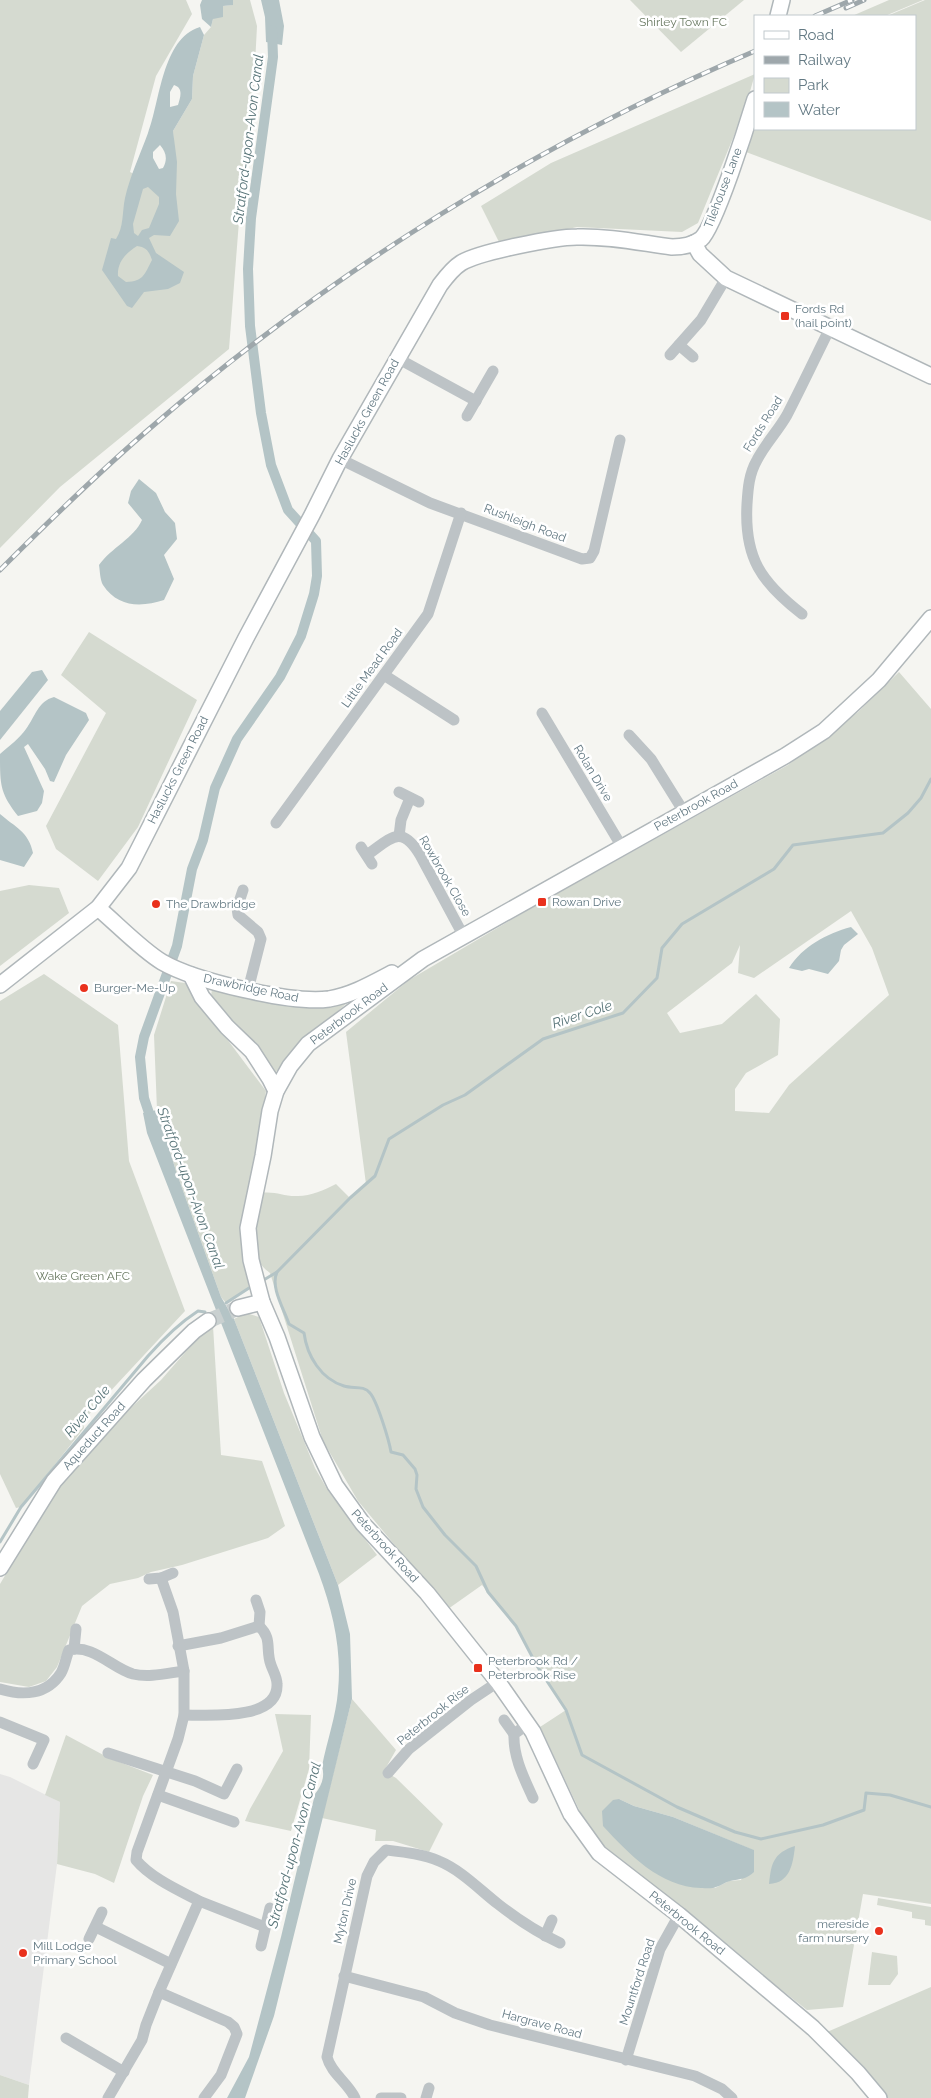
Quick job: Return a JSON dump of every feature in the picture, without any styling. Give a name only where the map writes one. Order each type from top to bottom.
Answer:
[{"type":"street","points":[[778,15],[782,0]]},
{"type":"street","name":"Tilehouse Lane","points":[[694,243],[702,238],[714,216],[754,102]]},
{"type":"street","name":"Haslucks Green Road","points":[[0,985],[98,908],[129,868],[340,459],[440,285],[462,262],[502,250],[576,236],[612,238],[672,248],[681,248],[694,243]]},
{"type":"street","points":[[694,243],[700,254],[726,278],[831,326],[931,376]]},
{"type":"street","points":[[670,355],[701,320],[726,278]]},
{"type":"street","name":"Fords Road","points":[[802,614],[781,598],[766,581],[754,558],[747,536],[748,485],[757,458],[785,418],[831,326]]},
{"type":"street","points":[[679,345],[693,357]]},
{"type":"street","points":[[397,358],[476,402]]},
{"type":"street","points":[[467,416],[493,371]]},
{"type":"street","name":"Rushleigh Road","points":[[340,459],[430,503],[582,559],[590,558],[594,551],[620,440]]},
{"type":"street","name":"Little Mead Road","points":[[276,823],[428,614],[461,513]]},
{"type":"street","name":"Peterbrook Road","points":[[879,2098],[858,2073],[813,2028],[679,1915],[599,1853],[571,1814],[528,1724],[498,1682],[427,1593],[363,1524],[335,1485],[312,1437],[262,1302],[251,1260],[248,1228],[270,1111],[276,1091],[290,1066],[308,1044],[423,959],[785,756],[824,731],[879,680],[931,618]]},
{"type":"street","points":[[384,675],[454,720]]},
{"type":"street","name":"Rolan Drive","points":[[542,713],[622,847]]},
{"type":"street","points":[[629,735],[651,759],[684,812]]},
{"type":"street","name":"Rowbrook Close","points":[[400,836],[401,820],[409,797]]},
{"type":"street","name":"Rowbrook Close","points":[[366,855],[394,836],[407,837],[413,843],[463,935]]},
{"type":"street","points":[[243,890],[237,908],[238,915],[258,932],[261,939],[248,990]]},
{"type":"street","name":"Drawbridge Road","points":[[98,908],[171,966],[191,975],[248,990],[308,1000],[328,999],[353,993],[423,959]]},
{"type":"street","name":"Drawbridge Road","points":[[191,975],[202,996],[227,1027],[252,1052],[276,1091]]},
{"type":"street","points":[[238,1308],[262,1302]]},
{"type":"street","name":"Aqueduct Road","points":[[0,1568],[54,1481],[144,1380],[194,1330],[208,1321]]},
{"type":"street","points":[[149,1579],[173,1574]]},
{"type":"street","points":[[161,1578],[173,1612],[184,1671],[184,1715],[178,1739],[136,1860],[156,1877],[198,1901],[265,1927]]},
{"type":"street","points":[[184,1715],[220,1716],[258,1710],[267,1705],[277,1688],[277,1682],[268,1656],[268,1639],[265,1632],[259,1626],[260,1612],[256,1600]]},
{"type":"street","points":[[178,1646],[221,1638],[259,1626]]},
{"type":"street","points":[[74,1649],[76,1629]]},
{"type":"street","points":[[0,1689],[20,1693],[40,1691],[52,1684],[61,1672],[69,1650],[74,1649],[104,1658],[132,1673],[144,1675],[184,1671]]},
{"type":"street","name":"Peterbrook Rise","points":[[388,1773],[409,1749],[471,1700],[498,1682]]},
{"type":"street","points":[[504,1720],[514,1734],[520,1770],[533,1798]]},
{"type":"street","points":[[0,1722],[44,1740],[33,1764]]},
{"type":"street","points":[[514,1734],[528,1724]]},
{"type":"street","points":[[108,1753],[195,1781],[224,1794],[237,1769]]},
{"type":"street","points":[[158,1794],[234,1822]]},
{"type":"street","name":"Myton Drive","points":[[354,2098],[350,2088],[329,2064],[327,2057],[367,1876],[374,1862],[386,1850],[440,1861],[464,1877],[500,1906],[546,1936],[560,1942]]},
{"type":"street","points":[[108,2098],[142,2040],[159,1992],[198,1901]]},
{"type":"street","points":[[260,1946],[270,1908]]},
{"type":"street","points":[[89,1939],[102,1912]]},
{"type":"street","name":"Mountford Road","points":[[626,2060],[660,1949],[679,1915]]},
{"type":"street","points":[[546,1936],[552,1920]]},
{"type":"street","points":[[96,1927],[171,1964]]},
{"type":"street","name":"Hargrave Road","points":[[344,1976],[424,1997],[455,2013],[490,2025],[695,2076],[722,2088],[732,2098]]},
{"type":"street","points":[[159,1992],[228,2022],[234,2027],[237,2034],[221,2075],[204,2098]]},
{"type":"street","points":[[66,2038],[124,2072]]},
{"type":"street","points":[[381,2098],[401,2098]]},
{"type":"shaded area","name":"Mill Lodge Primary School","points":[[0,1774],[10,1777],[60,1802],[57,1864],[29,2085],[0,2075]]},
{"type":"green space","points":[[0,0],[186,0],[192,14],[156,76],[130,172],[176,194],[173,131],[192,99],[193,76],[204,35],[223,6],[232,5],[233,0],[250,0],[257,26],[254,83],[239,221],[229,349],[60,487],[0,548]]},
{"type":"green space","name":"Shirley Town FC","points":[[630,0],[744,0],[681,52]]},
{"type":"green space","points":[[889,0],[923,0],[887,15],[854,15]]},
{"type":"green space","points":[[925,0],[931,0],[931,221],[746,152],[754,128],[754,130],[916,130],[916,15],[889,15]]},
{"type":"green space","points":[[754,74],[745,109],[698,223],[682,232],[577,227],[500,244],[481,206],[551,163]]},
{"type":"green space","points":[[89,632],[197,700],[138,827],[98,881],[56,849],[46,826],[106,713],[61,675]]},
{"type":"green space","points":[[899,672],[931,709],[931,1904],[863,1894],[843,2007],[807,2010],[629,1870],[595,1837],[584,1820],[540,1727],[566,1710],[539,1668],[516,1626],[482,1585],[448,1609],[358,1501],[323,1441],[270,1273],[262,1266],[256,1253],[254,1236],[262,1193],[303,1196],[336,1184],[350,1198],[366,1184],[346,1032],[409,980],[533,907],[788,765],[858,712]],"holes":[[[851,911],[872,948],[889,995],[789,1085],[769,1113],[735,1111],[735,1089],[746,1073],[778,1055],[780,1019],[756,994],[722,1024],[680,1033],[667,1013],[732,963],[740,945],[738,973],[754,978]],[[619,1799],[634,1806],[673,1817],[753,1850],[741,1880],[729,1881],[715,1888]]]},
{"type":"green space","points":[[29,885],[59,888],[69,913],[0,966],[0,891]]},
{"type":"green space","name":"Wake Green AFC","points":[[44,974],[118,1025],[129,1161],[185,1311],[83,1421],[84,1428],[21,1507],[16,1508],[0,1474],[0,1001]]},
{"type":"green space","points":[[171,981],[185,983],[266,1091],[253,1178],[240,1234],[249,1288],[226,1303],[221,1297],[176,1171],[157,1110],[154,1035]]},
{"type":"green space","points":[[212,988],[348,1002],[296,1049],[274,1074],[211,997]]},
{"type":"green space","points":[[246,1313],[259,1317],[284,1393],[315,1468],[327,1489],[377,1555],[338,1585],[234,1319]]},
{"type":"green space","points":[[210,1324],[213,1326],[221,1455],[262,1461],[285,1526],[268,1538],[182,1565],[151,1572],[138,1578],[110,1584],[82,1606],[57,1667],[46,1681],[29,1687],[0,1682],[0,1584],[49,1502],[67,1477],[111,1426],[161,1380]]},
{"type":"green space","points":[[352,1699],[396,1750],[384,1771],[396,1778],[443,1824],[429,1852],[393,1841],[375,1841],[376,1830],[322,1818]]},
{"type":"green space","points":[[275,1714],[311,1715],[309,1769],[291,1831],[245,1821],[283,1751]]},
{"type":"green space","points":[[66,1735],[109,1758],[153,1775],[143,1796],[114,1883],[95,1874],[57,1864],[60,1802],[45,1795]]},
{"type":"green space","points":[[878,1898],[931,1907],[931,1926],[925,1925],[925,1920],[912,1918],[912,1912],[877,1905]]},
{"type":"green space","points":[[872,1952],[897,1956],[898,1974],[890,1985],[868,1985]]},
{"type":"green space","points":[[931,1987],[931,2098],[887,2098],[827,2032]]},
{"type":"green space","points":[[0,2075],[29,2085],[28,2098],[0,2098]]},
{"type":"water","points":[[202,0],[233,0],[233,5],[223,6],[223,17],[213,19],[211,27],[202,19],[200,5]]},
{"type":"water","points":[[261,0],[279,0],[284,26],[282,45],[266,42],[265,17]]},
{"type":"water","points":[[200,27],[204,35],[193,76],[192,99],[173,131],[177,162],[176,194],[179,221],[170,236],[154,235],[149,238],[156,253],[184,272],[180,283],[168,289],[144,292],[132,308],[127,306],[102,270],[111,238],[116,239],[119,234],[127,190],[148,133],[164,72],[170,57],[187,33]],"holes":[[[174,85],[179,88],[180,99],[178,105],[170,107],[170,92]],[[160,145],[166,159],[163,168],[159,169],[153,158],[153,152]],[[148,187],[159,197],[159,204],[149,228],[142,230],[138,236],[134,233],[133,224],[143,189]],[[137,246],[145,248],[152,260],[140,279],[126,282],[118,276],[119,266],[123,258]]]},
{"type":"water","points":[[139,479],[156,493],[165,512],[175,523],[177,539],[164,555],[174,579],[164,600],[147,604],[131,604],[123,602],[109,593],[102,583],[99,565],[134,532],[142,520],[128,503],[131,491]]},
{"type":"water","points":[[42,670],[48,680],[0,740],[0,711],[32,672]]},
{"type":"water","points":[[54,697],[86,713],[89,720],[66,755],[54,782],[50,781],[45,769],[28,744],[24,747],[44,791],[42,803],[37,811],[18,816],[2,788],[0,754],[24,732],[40,706]]},
{"type":"water","points":[[0,814],[21,830],[31,846],[33,853],[24,867],[0,860]]},
{"type":"water","points":[[851,927],[858,934],[844,945],[839,961],[828,974],[809,969],[802,971],[789,968],[808,947],[824,937]]},
{"type":"water","points":[[157,1110],[176,1171],[221,1297],[234,1319],[338,1585],[350,1634],[352,1699],[274,2016],[245,2098],[227,2098],[249,2057],[281,1937],[315,1794],[322,1781],[322,1766],[337,1700],[339,1661],[332,1617],[319,1574],[147,1133],[143,1113]]},
{"type":"water","points":[[619,1799],[634,1806],[673,1817],[754,1850],[754,1872],[746,1877],[711,1888],[686,1886],[672,1882],[659,1875],[635,1858],[603,1826],[602,1811],[613,1800]]},
{"type":"water","points":[[795,1846],[791,1866],[786,1876],[776,1883],[769,1884],[774,1860],[782,1852]]},
{"type":"waterway","name":"Stratford-upon-Avon Canal","points":[[153,1125],[144,1098],[140,1057],[144,1037],[177,946],[192,869],[203,840],[215,788],[237,739],[280,677],[301,636],[314,594],[317,576],[316,541],[288,510],[271,465],[261,413],[250,326],[248,269],[251,218],[273,57],[272,30]]},
{"type":"waterway","name":"River Cole","points":[[262,1281],[277,1272],[350,1198],[375,1176],[389,1139],[443,1105],[465,1095],[543,1039],[623,1013],[657,978],[662,948],[682,924],[774,869],[793,845],[883,833],[908,813],[921,798],[931,779]]},
{"type":"waterway","points":[[277,1272],[275,1278],[276,1291],[289,1324],[304,1333],[312,1358],[328,1378],[347,1387],[362,1388],[373,1397],[391,1452],[403,1455],[415,1469],[417,1475],[416,1489],[423,1507],[445,1535],[476,1566],[488,1592],[516,1626],[537,1666],[566,1710],[582,1755],[677,1807],[735,1832],[761,1839],[823,1825],[864,1810],[866,1793],[890,1795],[931,1807]]},
{"type":"waterway","name":"River Cole","points":[[226,1303],[249,1288]]},
{"type":"waterway","name":"River Cole","points":[[0,1542],[21,1507],[148,1356],[184,1321],[198,1311],[205,1312]]},
{"type":"tunnel","points":[[208,1321],[238,1308]]},
{"type":"railway","points":[[817,15],[852,0]]},
{"type":"railway","points":[[846,8],[864,0]]},
{"type":"railway","points":[[0,570],[115,459],[155,424],[223,368],[294,314],[366,263],[441,214],[595,126],[674,87],[754,51]]},
{"type":"place","name":"Fords Rd (hail point)","points":[[785,316]]},
{"type":"place","name":"Rowan Drive","points":[[542,902]]},
{"type":"place","name":"The Drawbridge","points":[[156,904]]},
{"type":"place","name":"Burger-Me-Up","points":[[84,988]]},
{"type":"place","name":"Peterbrook Rd / Peterbrook Rise","points":[[478,1668]]},
{"type":"place","name":"mereside farm nursery","points":[[879,1931]]},
{"type":"place","name":"Mill Lodge Primary School","points":[[23,1953]]}]
